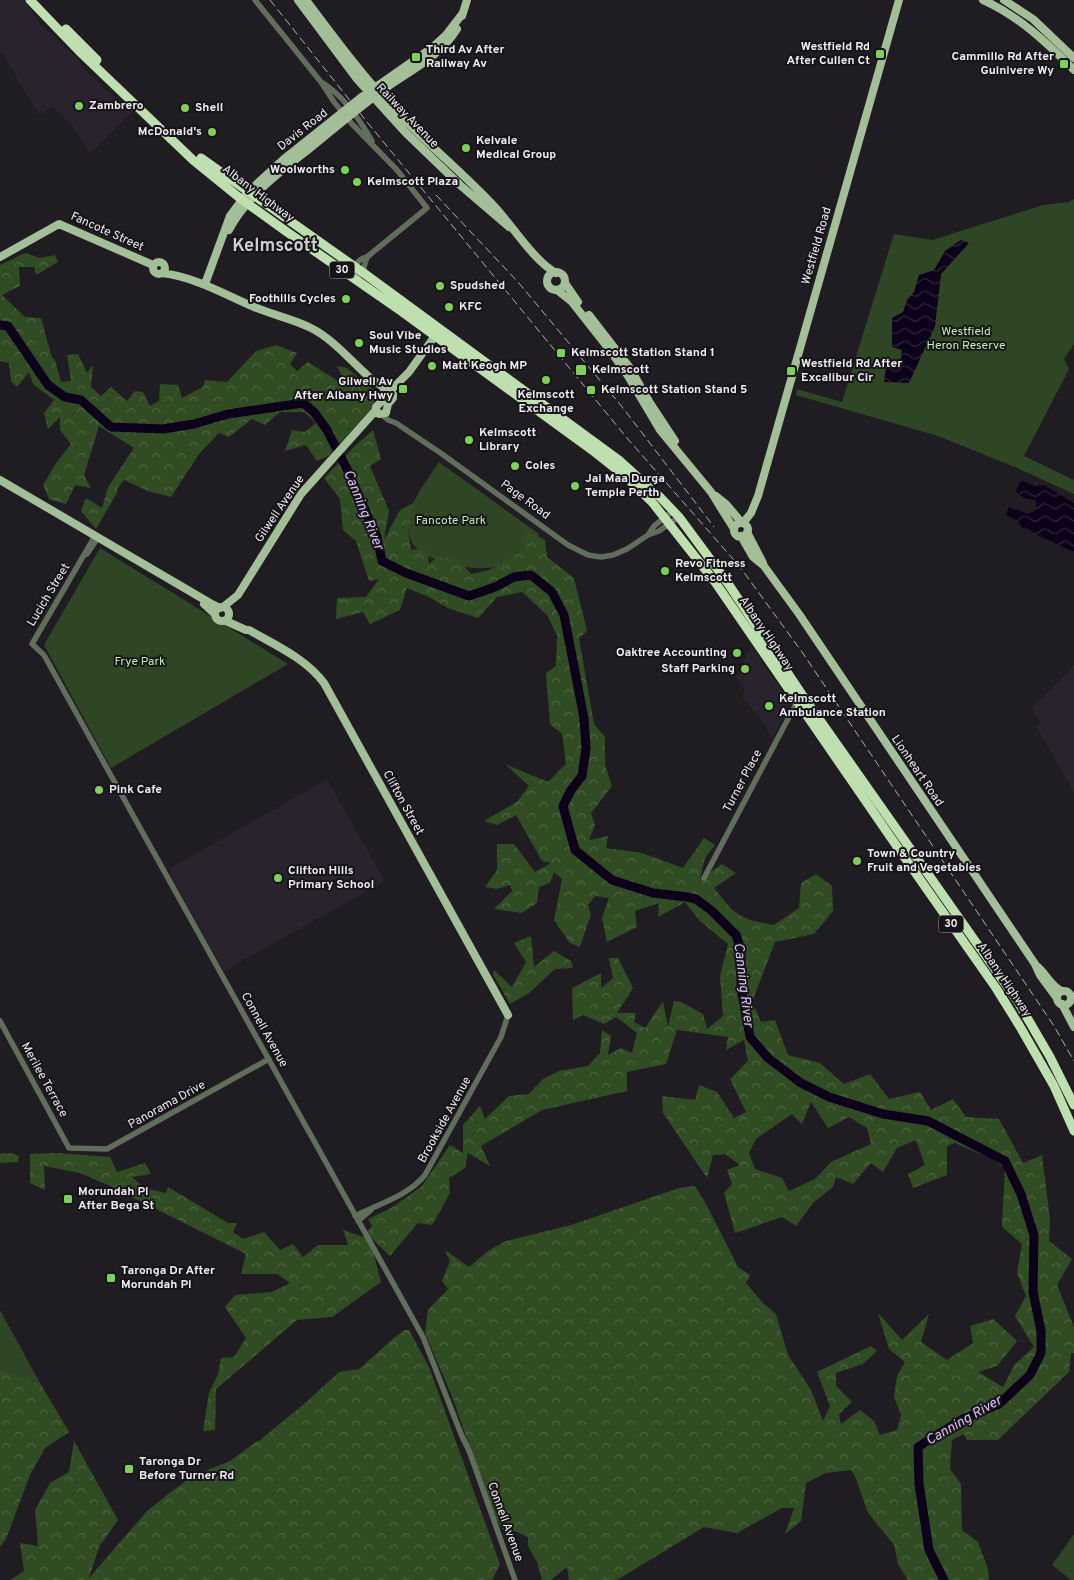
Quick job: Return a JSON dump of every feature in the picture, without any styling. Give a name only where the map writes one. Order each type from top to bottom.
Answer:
[{"type":"highway","name":"Albany Highway","points":[[30,0],[188,155],[355,267],[363,279]]},
{"type":"highway","name":"Albany Highway","points":[[38,0],[53,17],[192,151],[308,248],[363,279],[572,430],[620,461],[676,514],[727,582],[889,835],[1020,1024],[1057,1091],[1074,1131]]},
{"type":"highway","name":"Albany Highway","points":[[572,430],[652,502],[716,582],[898,829],[1028,1018],[1074,1106]]},
{"type":"highway","points":[[889,835],[898,829]]},
{"type":"highway","points":[[1020,1024],[1028,1018]]},
{"type":"main road","name":"Railway Avenue","points":[[298,0],[374,93],[484,196],[540,260],[563,276],[570,293],[616,349],[694,470]]},
{"type":"main road","name":"Railway Avenue","points":[[306,0],[374,93]]},
{"type":"main road","name":"Davis Road","points":[[248,197],[374,93],[442,48],[454,34],[464,13],[467,0]]},
{"type":"main road","points":[[983,0],[1006,11],[1027,26],[1074,70]]},
{"type":"main road","points":[[1004,0],[1033,19],[1074,58]]},
{"type":"main road","name":"Westfield Road","points":[[744,529],[758,496],[899,1]]},
{"type":"main road","points":[[248,197],[219,249],[205,284],[254,307],[316,331],[388,393]]},
{"type":"main road","name":"Fancote Street","points":[[0,257],[59,224],[154,265],[156,273],[163,269],[205,284]]},
{"type":"main road","name":"Railway Avenue","points":[[540,260],[550,287],[572,302],[610,350],[660,430],[711,492],[734,529],[737,524],[744,529]]},
{"type":"main road","points":[[548,280],[550,275],[556,272]]},
{"type":"main road","points":[[557,290],[562,288],[565,283]]},
{"type":"main road","points":[[381,412],[382,400],[388,393],[404,384],[409,372],[437,333]]},
{"type":"main road","points":[[642,390],[652,411],[650,415]]},
{"type":"main road","name":"Gilwell Avenue","points":[[224,613],[238,595],[294,504],[332,457],[367,421],[381,412]]},
{"type":"main road","name":"Clifton Street","points":[[0,480],[195,598],[248,626],[249,630],[302,660],[318,674],[508,1015]]},
{"type":"main road","name":"Railway Avenue","points":[[711,492],[724,501],[744,529]]},
{"type":"main road","name":"Lionheart Road","points":[[744,529],[764,566],[799,614],[1059,1001],[1074,1027]]},
{"type":"main road","name":"Lionheart Road","points":[[1034,964],[1048,977],[1053,986],[1062,991]]},
{"type":"main road","points":[[1070,1001],[1066,1004],[1059,1001],[1058,994],[1062,991],[1069,993],[1074,1017]]},
{"type":"street","points":[[255,0],[322,82],[325,89],[397,170],[427,208],[368,257],[364,267],[363,279]]},
{"type":"street","points":[[355,267],[362,258],[368,257]]},
{"type":"street","name":"Page Road","points":[[381,412],[581,553],[596,557],[613,555],[627,549],[648,534],[654,526],[676,514]]},
{"type":"street","name":"Lucich Street","points":[[32,644],[95,538]]},
{"type":"street","name":"Connell Avenue","points":[[32,644],[44,655],[423,1337],[515,1580]]},
{"type":"street","name":"Turner Place","points":[[704,878],[800,698]]},
{"type":"street","name":"Brookside Avenue","points":[[357,1218],[416,1185],[425,1176],[501,1037],[508,1015]]},
{"type":"street","name":"Merilee Terrace","points":[[0,1022],[70,1148]]},
{"type":"street","name":"Panorama Drive","points":[[70,1148],[107,1149],[269,1059]]},
{"type":"shaded area","points":[[0,0],[24,0],[40,24],[78,59],[83,68],[121,103],[133,111],[90,154],[74,128],[52,107],[39,115],[2,53],[0,53]]},
{"type":"shaded area","points":[[751,646],[791,704],[772,739],[763,722],[742,697],[745,690],[736,677]]},
{"type":"shaded area","points":[[1074,664],[1074,793],[1036,726],[1040,723],[1032,707]]},
{"type":"shaded area","name":"Clifton Hills Primary School","points":[[327,779],[385,881],[224,971],[170,875],[171,868]]},
{"type":"green space","name":"Westfield Heron Reserve","points":[[1074,199],[1074,344],[1064,359],[1069,369],[1024,456],[1074,480],[1074,494],[1015,467],[938,436],[796,395],[797,389],[842,402],[894,234],[932,240],[1043,205],[1069,202]]},
{"type":"green space","points":[[25,253],[40,258],[55,255],[58,262],[36,275],[34,267],[19,267],[20,286],[2,295],[25,317],[41,318],[61,382],[71,381],[67,355],[78,354],[87,373],[93,365],[91,387],[101,396],[111,387],[127,401],[135,391],[143,392],[150,406],[159,401],[160,384],[178,385],[182,398],[203,387],[205,380],[227,382],[256,351],[276,345],[297,353],[290,364],[297,371],[308,362],[346,386],[337,366],[347,368],[374,390],[374,406],[328,456],[317,461],[306,445],[285,451],[292,430],[305,432],[316,423],[304,412],[280,412],[265,425],[252,419],[229,437],[219,433],[199,454],[171,497],[148,491],[124,480],[117,489],[118,491],[96,529],[81,511],[86,498],[102,508],[108,487],[134,448],[99,426],[84,475],[91,488],[75,485],[66,504],[49,499],[43,485],[71,444],[60,430],[60,417],[48,429],[44,413],[54,400],[33,384],[29,372],[17,387],[11,381],[9,363],[0,361],[0,265]]},
{"type":"green space","points":[[373,430],[381,459],[370,466],[389,511],[384,540],[400,510],[415,502],[408,529],[411,550],[427,548],[429,564],[437,557],[458,559],[471,574],[489,570],[524,550],[523,528],[545,540],[547,557],[574,578],[587,631],[579,638],[594,724],[605,737],[605,765],[612,786],[591,813],[595,825],[589,840],[608,836],[606,848],[642,853],[683,868],[704,838],[715,845],[705,858],[700,879],[722,864],[736,873],[714,888],[739,915],[762,923],[774,925],[799,908],[801,883],[816,874],[832,886],[833,911],[814,934],[775,942],[752,1002],[761,1022],[775,1020],[788,1055],[820,1063],[844,1084],[870,1074],[889,1099],[920,1092],[931,1110],[953,1099],[966,1117],[999,1119],[1023,1163],[1042,1155],[1050,1219],[1049,1241],[1072,1259],[1057,1285],[1074,1327],[1074,1353],[1071,1354],[1069,1372],[998,1440],[967,1440],[964,1434],[952,1440],[950,1469],[961,1484],[962,1530],[978,1542],[988,1569],[989,1580],[908,1580],[898,1564],[894,1545],[868,1513],[855,1476],[851,1470],[826,1473],[806,1483],[801,1521],[785,1534],[794,1508],[782,1508],[737,1533],[704,1527],[617,1580],[569,1580],[567,1567],[551,1580],[542,1580],[537,1562],[528,1546],[528,1537],[514,1531],[509,1538],[494,1517],[453,1399],[425,1333],[428,1310],[448,1289],[442,1281],[450,1261],[445,1250],[469,1267],[488,1251],[506,1241],[571,1225],[679,1188],[695,1186],[738,1267],[750,1275],[746,1283],[763,1303],[776,1314],[788,1355],[811,1390],[823,1421],[830,1406],[817,1372],[871,1346],[877,1351],[863,1364],[836,1373],[836,1386],[852,1402],[839,1414],[841,1424],[860,1410],[874,1421],[880,1435],[897,1430],[901,1415],[894,1397],[897,1376],[905,1362],[889,1349],[878,1313],[902,1340],[929,1314],[921,1342],[947,1360],[973,1343],[970,1326],[993,1319],[1017,1341],[997,1366],[978,1372],[1003,1387],[1014,1365],[1034,1347],[1015,1316],[1026,1296],[1017,1273],[1022,1244],[1002,1227],[1005,1168],[992,1159],[955,1143],[947,1146],[947,1175],[913,1188],[908,1174],[925,1165],[916,1140],[897,1148],[883,1172],[871,1163],[853,1184],[836,1177],[833,1187],[813,1203],[796,1226],[782,1217],[735,1233],[724,1193],[732,1184],[727,1170],[740,1165],[725,1154],[713,1155],[707,1178],[663,1113],[662,1096],[695,1100],[699,1085],[717,1092],[734,1118],[746,1112],[730,1079],[748,1061],[744,1040],[726,1050],[728,1037],[677,1030],[666,1064],[627,1072],[627,1091],[542,1110],[481,1146],[490,1166],[468,1153],[465,1168],[449,1178],[450,1193],[432,1225],[418,1223],[390,1256],[369,1236],[381,1282],[332,1317],[297,1320],[216,1389],[215,1430],[203,1431],[209,1393],[218,1374],[221,1358],[234,1357],[246,1338],[225,1307],[235,1295],[272,1292],[290,1283],[277,1274],[241,1274],[246,1254],[80,1173],[44,1166],[45,1190],[30,1183],[30,1154],[57,1153],[110,1157],[117,1172],[145,1163],[151,1174],[132,1177],[144,1188],[166,1193],[168,1187],[228,1223],[237,1223],[233,1232],[243,1239],[264,1232],[280,1250],[293,1244],[303,1257],[318,1245],[348,1245],[343,1230],[363,1237],[372,1226],[368,1219],[393,1207],[422,1186],[450,1145],[463,1153],[463,1125],[480,1106],[485,1119],[509,1096],[529,1094],[543,1079],[559,1071],[588,1066],[600,1053],[602,1030],[611,1036],[608,1055],[621,1048],[632,1053],[637,1033],[616,1017],[604,1024],[583,1015],[573,1020],[572,988],[601,973],[601,988],[613,978],[609,958],[618,958],[633,988],[617,1013],[636,1013],[634,1022],[645,1028],[663,1001],[668,1027],[674,1001],[681,1002],[703,1014],[707,1029],[723,1016],[720,976],[728,944],[700,921],[685,902],[658,917],[659,903],[635,911],[637,927],[607,942],[602,918],[609,898],[595,896],[588,905],[591,914],[580,947],[570,943],[554,920],[562,879],[554,872],[550,883],[539,887],[537,903],[522,913],[494,909],[512,891],[510,885],[497,889],[485,887],[497,870],[497,844],[514,844],[535,872],[551,863],[542,861],[516,815],[497,825],[484,821],[517,802],[529,786],[505,764],[548,782],[566,764],[562,734],[550,724],[546,673],[556,666],[557,635],[547,615],[522,592],[497,597],[478,618],[448,608],[429,597],[407,588],[400,610],[370,624],[363,612],[336,619],[337,598],[366,597],[379,579],[369,581],[356,541],[343,530],[340,499],[324,478]],"holes":[[[811,1102],[828,1128],[849,1117],[867,1128],[871,1144],[831,1162],[815,1179],[789,1191],[782,1178],[755,1169],[749,1153],[756,1139],[792,1114],[802,1124]]]},
{"type":"green space","name":"Fancote Park","points":[[439,462],[539,534],[533,543],[510,560],[489,568],[453,565],[420,551],[410,538],[408,528],[409,517],[414,500]]},
{"type":"green space","name":"Frye Park","points":[[100,548],[288,664],[111,768],[44,645]]},
{"type":"green space","points":[[531,936],[534,967],[554,951],[571,961],[573,968],[555,969],[529,993],[510,1004],[493,975],[494,970],[512,987],[526,962],[514,943]]},
{"type":"green space","points":[[11,1153],[19,1156],[18,1162],[0,1163],[0,1154]]},
{"type":"green space","points":[[0,1310],[40,1383],[0,1369]]},
{"type":"green space","points":[[405,1330],[409,1330],[429,1367],[500,1564],[492,1580],[10,1580],[24,1571],[20,1543],[38,1546],[35,1510],[50,1483],[69,1472],[74,1441],[118,1520],[99,1547],[89,1578],[147,1511],[167,1495],[191,1477],[230,1461],[259,1441],[339,1372],[359,1369]]},
{"type":"green space","points":[[0,1369],[40,1383],[69,1432],[45,1448],[30,1475],[6,1539],[0,1547]]},
{"type":"green space","points":[[1074,1534],[1074,1580],[1071,1580],[1052,1565]]},
{"type":"water","points":[[961,240],[969,243],[941,274],[935,326],[909,383],[884,382],[886,368],[900,364],[902,350],[892,347],[892,318],[903,312],[907,300],[914,292],[919,275],[934,270],[945,251]]},
{"type":"water","points":[[1021,480],[1035,486],[1043,485],[1074,503],[1074,552],[1022,528],[1019,522],[1006,515],[1009,506],[1027,514],[1035,511],[1037,503],[1035,500],[1022,497],[1016,491]]},
{"type":"waterway","name":"Canning River","points":[[0,325],[8,326],[48,385],[65,397],[81,400],[111,427],[163,429],[194,424],[228,414],[303,403],[314,412],[327,430],[347,469],[377,537],[382,561],[406,573],[469,596],[495,587],[514,577],[531,575],[552,592],[564,615],[584,718],[586,748],[582,776],[571,790],[563,806],[575,850],[612,880],[653,893],[696,899],[712,911],[736,935],[741,950],[741,988],[750,1037],[768,1058],[801,1083],[829,1097],[883,1114],[928,1121],[1005,1161],[1021,1194],[1034,1235],[1033,1292],[1041,1331],[1041,1353],[1030,1375],[999,1404],[961,1420],[918,1447],[919,1484],[929,1550],[944,1580]]},
{"type":"railway","points":[[270,0],[367,122],[627,438],[740,567],[802,652],[1054,1026],[1074,1061]]},
{"type":"railway","points":[[436,195],[518,282],[623,408],[714,527]]},
{"type":"place","name":"Westfield Rd After Cullen Ct","points":[[880,54]]},
{"type":"place","name":"Third Av After Railway Av","points":[[416,57]]},
{"type":"place","name":"Cammillo Rd After Guinivere Wy","points":[[1064,64]]},
{"type":"place","name":"Zambrero","points":[[79,106]]},
{"type":"place","name":"Shell","points":[[185,108]]},
{"type":"place","name":"McDonald's","points":[[212,132]]},
{"type":"place","name":"Kelvale Medical Group","points":[[466,148]]},
{"type":"place","name":"Woolworths","points":[[345,170]]},
{"type":"place","name":"Kelmscott Plaza","points":[[357,182]]},
{"type":"place","name":"Spudshed","points":[[440,286]]},
{"type":"place","name":"Foothills Cycles","points":[[346,299]]},
{"type":"place","name":"KFC","points":[[449,307]]},
{"type":"place","name":"Soul Vibe Music Studios","points":[[359,343]]},
{"type":"place","name":"Kelmscott Station Stand 1","points":[[561,353]]},
{"type":"place","name":"Matt Keogh MP","points":[[432,366]]},
{"type":"place","name":"Kelmscott","points":[[581,370]]},
{"type":"place","name":"Westfield Rd After Excalibur Cir","points":[[791,371]]},
{"type":"place","name":"Kelmscott Exchange","points":[[546,380]]},
{"type":"place","name":"Gilwell Av After Albany Hwy","points":[[403,389]]},
{"type":"place","name":"Kelmscott Station Stand 5","points":[[591,390]]},
{"type":"place","name":"Kelmscott Library","points":[[469,440]]},
{"type":"place","name":"Coles","points":[[515,466]]},
{"type":"place","name":"Jai Maa Durga Temple Perth","points":[[575,486]]},
{"type":"place","name":"Revo Fitness Kelmscott","points":[[665,571]]},
{"type":"place","name":"Oaktree Accounting","points":[[737,653]]},
{"type":"place","name":"Staff Parking","points":[[745,669]]},
{"type":"place","name":"Kelmscott Ambulance Station","points":[[769,706]]},
{"type":"place","name":"Pink Cafe","points":[[99,790]]},
{"type":"place","name":"Town & Country Fruit and Vegetables","points":[[857,861]]},
{"type":"place","name":"Clifton Hills Primary School","points":[[278,878]]},
{"type":"place","name":"Morundah Pl After Bega St","points":[[68,1199]]},
{"type":"place","name":"Taronga Dr After Morundah Pl","points":[[111,1278]]},
{"type":"place","name":"Taronga Dr Before Turner Rd","points":[[129,1469]]},
{"type":"district","name":"Kelmscott","points":[[275,246]]}]
